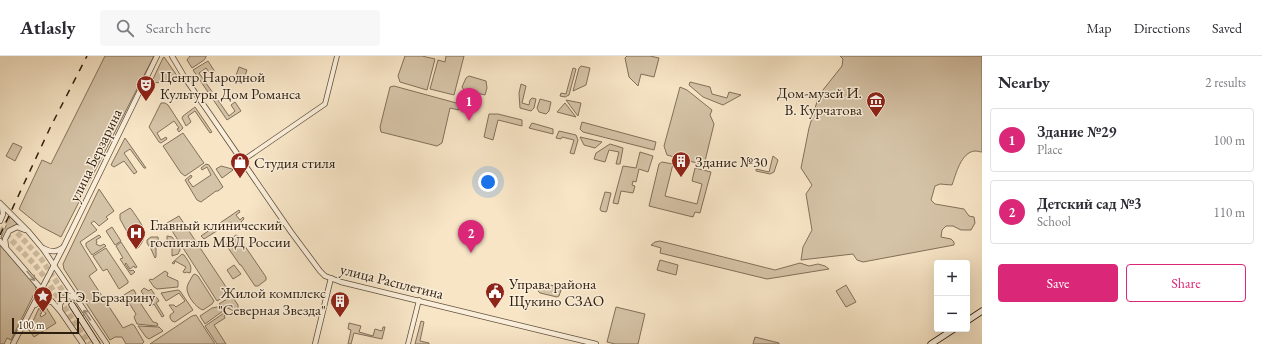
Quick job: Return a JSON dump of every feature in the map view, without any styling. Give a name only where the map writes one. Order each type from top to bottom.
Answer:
[{"type":"main road","points":[[72,305],[97,344]]},
{"type":"main road","points":[[970,319],[982,311]]},
{"type":"main road","points":[[931,344],[949,332]]},
{"type":"street","name":"улица Берзарина","points":[[42,289],[157,56]]},
{"type":"street","name":"улица Расплетина","points":[[172,56],[242,161],[320,271],[331,278],[576,342],[596,344]]},
{"type":"street","points":[[242,161],[325,104],[337,56]]},
{"type":"street","points":[[0,203],[4,212],[0,221]]},
{"type":"street","points":[[0,203],[42,247],[107,344]]},
{"type":"street","points":[[8,250],[4,239],[9,231],[17,227],[28,231]]},
{"type":"street","points":[[0,241],[61,312],[83,344]]},
{"type":"street","points":[[42,247],[53,252],[64,246]]},
{"type":"street","points":[[315,344],[331,278]]},
{"type":"street","points":[[13,344],[42,289]]},
{"type":"street","points":[[61,312],[59,306],[64,298],[72,297],[77,300]]},
{"type":"street","points":[[33,306],[44,300],[53,303]]},
{"type":"street","points":[[408,344],[419,300]]},
{"type":"shaded area","points":[[105,56],[154,56],[61,237],[40,226],[19,209],[42,160],[51,164]]},
{"type":"shaded area","points":[[190,56],[206,57],[192,68],[187,60]]},
{"type":"shaded area","points":[[405,56],[422,56],[435,59],[427,90],[400,82],[398,76]]},
{"type":"shaded area","points":[[446,56],[464,56],[454,95],[430,89],[438,60],[445,62]]},
{"type":"shaded area","points":[[627,56],[650,56],[659,58],[654,77],[641,74],[638,86],[629,77],[625,58]]},
{"type":"shaded area","points":[[840,56],[982,56],[982,152],[975,151],[966,155],[957,170],[952,185],[940,184],[935,186],[931,200],[935,204],[964,209],[969,216],[974,217],[975,223],[971,230],[961,230],[953,226],[946,226],[942,230],[941,237],[951,239],[954,242],[954,245],[863,262],[857,260],[853,254],[801,260],[803,247],[812,230],[806,194],[812,185],[801,168],[809,128],[819,95],[842,66],[843,59]]},
{"type":"shaded area","points":[[164,57],[180,80],[152,83],[152,81]]},
{"type":"shaded area","points":[[208,61],[215,72],[211,75],[206,68],[199,73],[229,116],[235,111],[231,105],[235,102],[241,111],[227,120],[193,70]]},
{"type":"shaded area","points":[[581,66],[590,68],[586,85],[573,91],[579,68]]},
{"type":"shaded area","points":[[239,67],[247,70],[242,84],[234,81]]},
{"type":"shaded area","points":[[573,68],[576,69],[569,95],[565,97],[560,96],[561,93],[566,94]]},
{"type":"shaded area","points":[[469,76],[486,81],[487,88],[485,95],[464,90],[462,87],[466,78]]},
{"type":"shaded area","points":[[690,82],[710,87],[712,94],[727,98],[729,92],[741,95],[723,105],[703,97],[689,85]]},
{"type":"shaded area","points":[[521,84],[526,86],[522,103],[529,105],[532,98],[536,99],[534,108],[531,111],[520,108],[519,93]]},
{"type":"shaded area","points":[[394,86],[460,104],[459,110],[450,108],[442,143],[437,146],[381,132],[380,127],[390,87]]},
{"type":"shaded area","points":[[680,87],[687,90],[712,110],[710,115],[714,124],[704,165],[667,155],[664,146]]},
{"type":"shaded area","points":[[540,99],[551,102],[549,111],[546,114],[539,112],[537,108]]},
{"type":"shaded area","points":[[566,100],[581,103],[578,116]]},
{"type":"shaded area","points":[[161,103],[168,105],[183,128],[179,132],[177,129],[179,128],[174,121],[157,133],[161,140],[166,137],[167,139],[161,143],[149,127]]},
{"type":"shaded area","points":[[565,103],[576,117],[557,112]]},
{"type":"shaded area","points":[[195,107],[212,132],[210,133],[195,111],[188,116],[191,122],[186,126],[182,118]]},
{"type":"shaded area","points":[[489,114],[498,114],[522,120],[522,126],[498,120],[493,140],[484,137]]},
{"type":"shaded area","points":[[582,122],[656,142],[654,150],[583,132],[580,129]]},
{"type":"shaded area","points":[[532,123],[553,129],[553,134],[529,128]]},
{"type":"shaded area","points":[[559,131],[576,135],[578,140],[574,154],[570,153],[574,140],[562,137],[561,139],[556,138]]},
{"type":"shaded area","points":[[183,133],[204,163],[185,176],[181,173],[163,146]]},
{"type":"shaded area","points":[[580,137],[602,142],[595,148],[584,145]]},
{"type":"shaded area","points":[[125,138],[146,168],[144,168],[130,149],[124,153],[137,172],[134,174],[124,161],[114,167],[111,165]]},
{"type":"shaded area","points":[[13,143],[22,147],[15,161],[6,156]]},
{"type":"shaded area","points":[[610,144],[623,148],[620,164],[616,164],[619,152],[609,150],[605,162],[594,159],[596,153]]},
{"type":"shaded area","points":[[640,152],[653,156],[648,172],[639,169],[636,182],[633,181],[632,185],[635,186],[633,193],[621,191],[618,204],[613,203],[623,166],[636,168]]},
{"type":"shaded area","points":[[773,156],[778,160],[774,172],[770,174],[756,171],[756,169],[769,172]]},
{"type":"shaded area","points":[[662,162],[673,164],[665,196],[697,204],[702,184],[692,181],[695,168],[711,172],[700,213],[695,212],[693,217],[649,206],[659,164]]},
{"type":"shaded area","points":[[206,164],[209,165],[223,187],[201,202],[197,200],[185,180],[191,175],[192,177],[188,180],[193,187],[211,175],[207,167],[202,170],[201,168]]},
{"type":"shaded area","points":[[221,166],[233,170],[222,178],[216,169]]},
{"type":"shaded area","points":[[99,189],[114,211],[106,217],[108,219],[99,226],[94,221],[91,223],[97,230],[80,242],[97,270],[89,276],[123,328],[132,324],[134,325],[144,342],[142,344],[126,344],[122,337],[115,337],[110,340],[64,269],[63,264]]},
{"type":"shaded area","points":[[605,192],[611,193],[606,212],[601,211],[600,209]]},
{"type":"shaded area","points":[[130,208],[141,224],[144,233],[142,243],[138,248],[136,248],[120,219],[120,214]]},
{"type":"shaded area","points":[[239,210],[240,212],[236,215],[240,220],[243,217],[244,219],[241,222],[243,227],[236,230],[231,222],[204,239],[201,236]]},
{"type":"shaded area","points":[[179,216],[238,305],[238,310],[236,312],[219,304],[230,297],[229,294],[217,301],[167,223]]},
{"type":"shaded area","points":[[10,217],[18,225],[8,230],[3,239],[1,237]]},
{"type":"shaded area","points":[[112,227],[121,241],[115,245],[106,231]]},
{"type":"shaded area","points":[[99,235],[101,237],[96,240],[96,244],[100,246],[104,244],[106,246],[92,255],[86,246],[86,243]]},
{"type":"shaded area","points":[[236,235],[266,277],[266,280],[258,286],[255,286],[226,245],[228,241]]},
{"type":"shaded area","points":[[167,236],[172,237],[180,248],[178,254],[172,256],[172,244],[167,244]]},
{"type":"shaded area","points":[[151,237],[158,237],[159,244],[155,245],[155,258],[147,243],[147,240]]},
{"type":"shaded area","points":[[660,241],[775,270],[800,263],[809,266],[818,264],[829,269],[767,279],[660,253],[661,248],[651,245]]},
{"type":"shaded area","points":[[121,242],[137,267],[135,268],[134,266],[130,269],[126,263],[125,264],[130,271],[133,270],[135,272],[131,275],[120,259],[123,258],[116,246]]},
{"type":"shaded area","points":[[0,245],[36,288],[11,340],[7,338],[4,344],[0,344]]},
{"type":"shaded area","points":[[106,248],[128,281],[128,283],[119,289],[107,269],[103,271],[93,256]]},
{"type":"shaded area","points":[[182,254],[190,264],[190,273],[183,272],[186,267],[175,261],[174,264],[172,263]]},
{"type":"shaded area","points":[[660,260],[678,265],[676,275],[657,270]]},
{"type":"shaded area","points":[[234,265],[241,274],[233,279],[227,270]]},
{"type":"shaded area","points":[[165,271],[168,273],[167,276],[178,281],[178,287],[157,289],[154,287],[149,280],[152,280]]},
{"type":"shaded area","points":[[195,274],[198,276],[214,301],[203,310],[197,307],[192,301],[187,290],[188,284]]},
{"type":"shaded area","points":[[542,283],[559,287],[561,290],[559,296],[557,297],[540,293],[538,291],[540,284]]},
{"type":"shaded area","points":[[846,285],[856,302],[846,307],[836,291]]},
{"type":"shaded area","points":[[144,288],[149,291],[151,289],[159,301],[156,303],[164,316],[162,317],[154,304],[151,306],[141,291]]},
{"type":"shaded area","points":[[134,290],[135,295],[153,322],[157,323],[158,325],[137,324],[134,317],[136,314],[124,295]]},
{"type":"shaded area","points":[[178,290],[193,310],[175,322],[170,318],[170,315],[174,312],[169,305],[174,305],[176,307],[185,301],[179,293],[166,301],[161,293]]},
{"type":"shaded area","points":[[44,304],[56,323],[34,337],[29,330],[39,308],[42,313],[40,314],[41,317],[46,314],[40,306]]},
{"type":"shaded area","points":[[217,307],[223,311],[205,324],[200,316],[212,308]]},
{"type":"shaded area","points":[[616,307],[645,314],[638,344],[615,344],[607,342]]},
{"type":"shaded area","points":[[224,313],[225,318],[214,325],[226,344],[217,344],[205,326]]},
{"type":"shaded area","points":[[196,315],[215,344],[150,344],[192,316]]},
{"type":"shaded area","points":[[421,321],[424,322],[420,341],[429,344],[415,344]]},
{"type":"shaded area","points":[[349,323],[361,326],[359,332],[373,336],[375,329],[382,331],[383,327],[385,327],[382,339],[354,333],[351,344],[348,344],[351,330],[348,329]]},
{"type":"shaded area","points":[[138,326],[159,327],[163,331],[149,339]]},
{"type":"shaded area","points":[[755,337],[779,343],[779,344],[753,344]]},
{"type":"tunnel","points":[[0,214],[42,260],[72,305]]},
{"type":"tunnel","points":[[0,228],[43,275],[89,344]]},
{"type":"railway","points":[[0,235],[50,128],[87,56]]},
{"type":"place","name":"Центр Народной Культуры Дом Романса","points":[[146,102]]},
{"type":"place","name":"Дом-музей И. В. Курчатова","points":[[876,118]]},
{"type":"place","name":"Здание №29","points":[[469,121]]},
{"type":"place","name":"Здание №30","points":[[681,178]]},
{"type":"place","name":"Студия стиля","points":[[240,179]]},
{"type":"place","name":"Главный клинический госпиталь МВД России","points":[[136,250]]},
{"type":"place","name":"Детский сад №3","points":[[471,253]]},
{"type":"place","name":"Управа района Щукино СЗАО","points":[[495,309]]},
{"type":"place","name":"Н. Э. Берзарину","points":[[43,313]]},
{"type":"place","name":"Жилой комплекс \"Северная Звезда\"","points":[[340,318]]}]
